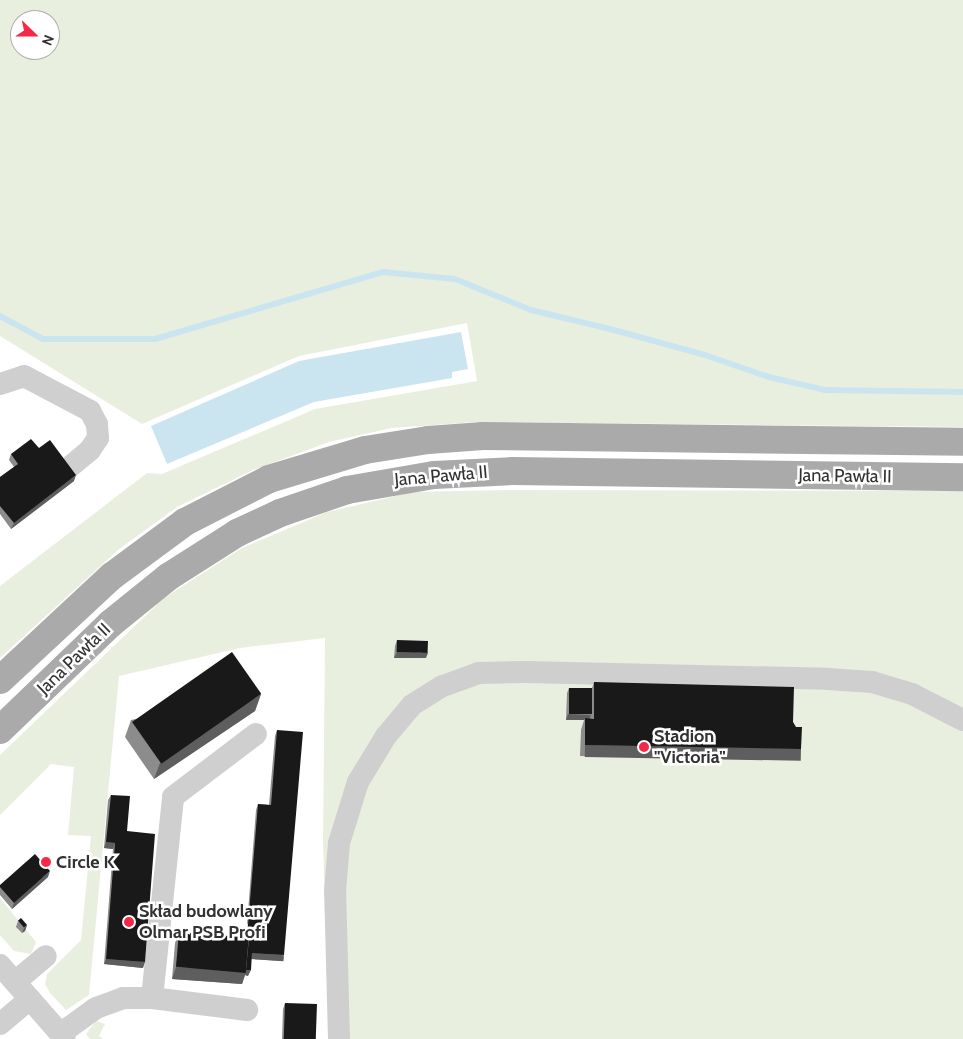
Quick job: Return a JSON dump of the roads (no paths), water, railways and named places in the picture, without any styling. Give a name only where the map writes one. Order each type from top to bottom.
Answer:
[{"type":"main road","name":"Jana Pawła II","points":[[0,680],[112,576],[185,522],[269,479],[365,450],[428,440],[483,436],[963,442]]},
{"type":"main road","name":"Jana Pawła II","points":[[0,730],[110,624],[168,577],[237,533],[288,510],[347,490],[434,475],[512,471],[963,478]]},
{"type":"street","points":[[0,384],[24,376],[90,412],[97,424],[98,438],[90,450],[66,470]]},
{"type":"street","points":[[339,1039],[335,891],[339,843],[358,782],[386,736],[412,705],[443,686],[478,673],[526,672],[828,679],[872,682],[912,694],[963,720]]},
{"type":"street","points":[[152,998],[173,797],[256,734]]},
{"type":"street","points":[[15,982],[46,956]]},
{"type":"street","points":[[0,966],[62,1036],[96,1008],[123,998],[152,998],[247,1010]]},
{"type":"street","points":[[0,1024],[30,999]]},
{"type":"water","points":[[461,332],[468,369],[452,372],[452,378],[314,402],[167,464],[151,426],[299,361]]},
{"type":"waterway","points":[[0,316],[43,339],[155,339],[383,272],[455,279],[531,310],[614,330],[705,355],[769,377],[825,390],[963,392]]},
{"type":"place","name":"Stadion \"Victoria\"","points":[[644,747]]},
{"type":"place","name":"Circle K","points":[[46,862]]},
{"type":"place","name":"Skład budowlany Olmar PSB Profi","points":[[129,922]]}]
